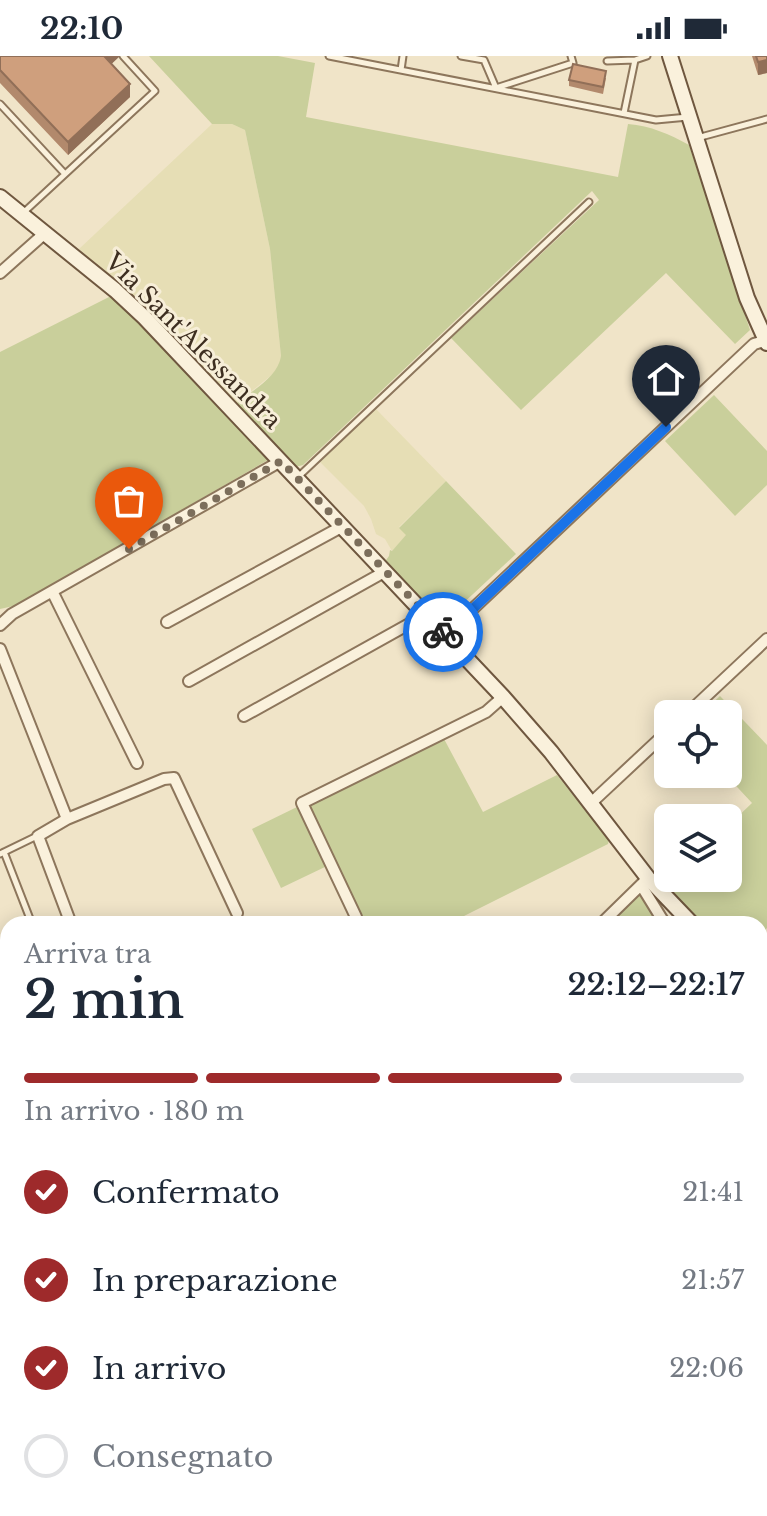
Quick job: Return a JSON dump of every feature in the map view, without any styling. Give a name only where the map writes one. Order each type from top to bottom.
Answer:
[{"type":"street","points":[[446,634],[754,344],[767,341],[747,298],[670,56]]},
{"type":"street","name":"Via Sant'Alessandra","points":[[0,197],[145,318],[298,478],[503,697],[591,803],[645,881],[683,916]]},
{"type":"street","points":[[0,273],[45,233]]},
{"type":"street","points":[[0,625],[12,614],[281,461]]},
{"type":"street","points":[[167,622],[343,526]]},
{"type":"street","points":[[189,681],[386,571]]},
{"type":"street","points":[[53,593],[137,763]]},
{"type":"street","points":[[0,616],[12,614]]},
{"type":"street","points":[[244,716],[427,614]]},
{"type":"street","points":[[702,700],[767,639]]},
{"type":"street","points":[[0,649],[67,819]]},
{"type":"street","points":[[356,916],[302,803],[486,712],[503,697]]},
{"type":"street","points":[[591,803],[654,744]]},
{"type":"street","points":[[68,916],[38,836],[67,819],[164,779],[174,778],[237,913]]},
{"type":"street","points":[[609,916],[645,881],[661,916]]},
{"type":"lane","points":[[22,214],[155,91],[123,56]]},
{"type":"lane","points":[[329,56],[656,120],[689,116]]},
{"type":"lane","points":[[401,70],[403,56]]},
{"type":"lane","points":[[461,56],[486,58],[496,88]]},
{"type":"lane","points":[[496,88],[573,63],[571,56]]},
{"type":"lane","points":[[607,61],[635,60],[647,56]]},
{"type":"lane","points":[[624,113],[635,60]]},
{"type":"lane","points":[[0,104],[65,174]]},
{"type":"lane","points":[[696,138],[767,119]]},
{"type":"lane","points":[[298,478],[589,202]]},
{"type":"lane","points":[[29,916],[2,853],[38,836]]},
{"type":"shaded area","points":[[212,124],[232,124],[245,130],[270,249],[281,356],[280,365],[274,373],[237,403],[123,288],[79,249]]},
{"type":"shaded area","points":[[376,409],[446,481],[399,527],[407,535],[392,551],[385,539],[376,534],[364,506],[319,461]]},
{"type":"green space","points":[[149,56],[278,56],[315,63],[306,117],[618,177],[628,124],[674,137],[689,145],[750,330],[735,344],[666,273],[521,410],[451,338],[599,200],[592,191],[303,465],[295,467],[237,403],[270,377],[281,356],[270,249],[245,130],[232,124],[212,124]]},
{"type":"green space","points":[[111,296],[268,460],[18,605],[0,609],[0,352]]},
{"type":"green space","points":[[714,395],[767,451],[767,485],[735,516],[665,441]]},
{"type":"green space","points":[[446,481],[516,554],[442,623],[384,563],[390,550],[406,535],[399,528]]},
{"type":"green space","points":[[742,719],[767,745],[767,916],[694,916],[671,892],[742,892],[742,813],[752,803],[738,788],[742,788]]},
{"type":"green space","points":[[443,737],[483,812],[557,775],[609,840],[608,844],[464,916],[359,916],[307,806]]},
{"type":"green space","points":[[297,807],[327,866],[281,888],[252,829]]},
{"type":"green space","points":[[642,892],[656,916],[618,916]]},
{"type":"building","points":[[0,56],[106,56],[130,84],[68,142],[0,70]]},
{"type":"building","points":[[756,56],[767,56],[767,60],[758,62]]},
{"type":"building","points":[[573,64],[606,71],[603,87],[569,80]]},
{"type":"way so far","points":[[129,549],[281,461],[443,632]]},
{"type":"route","points":[[443,632],[446,634],[666,427]]}]
